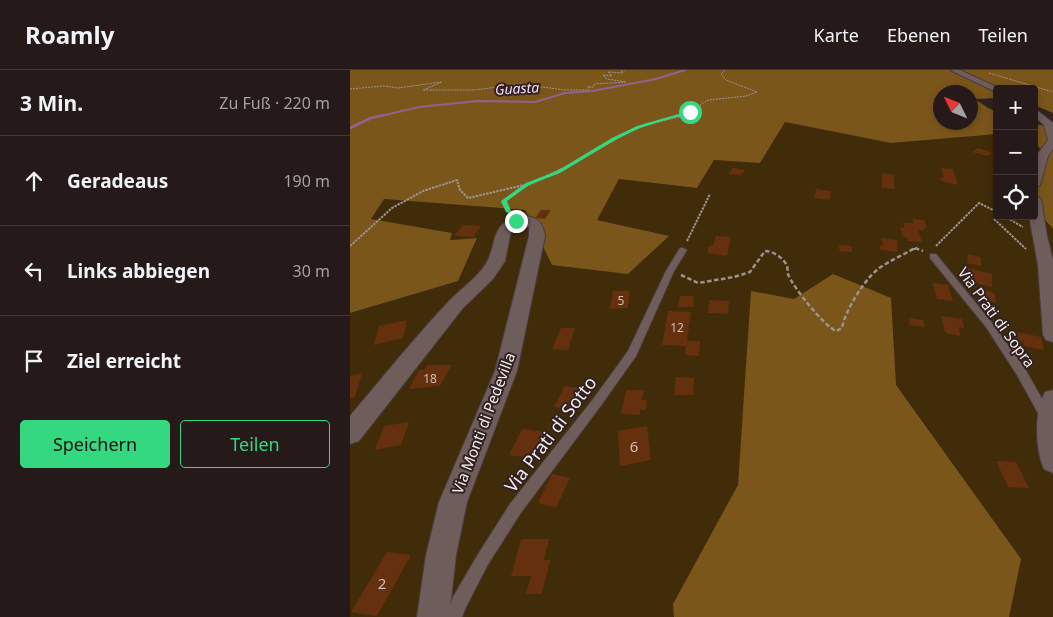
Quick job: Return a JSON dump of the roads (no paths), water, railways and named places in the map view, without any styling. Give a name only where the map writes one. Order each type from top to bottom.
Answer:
[{"type":"street","points":[[954,70],[993,87]]},
{"type":"street","points":[[1037,175],[1042,156],[1053,140],[1049,124],[1039,114]]},
{"type":"street","name":"Via Monti di Pedevilla","points":[[350,433],[457,304],[487,275],[497,261],[504,230],[516,221],[526,220],[536,226],[537,236],[506,371],[453,502],[442,555],[433,617]]},
{"type":"street","points":[[1037,220],[1039,236],[1049,269],[1053,335]]},
{"type":"street","points":[[1053,399],[1051,426],[1053,461]]},
{"type":"lane","name":"Via Prati di Sotto","points":[[454,617],[459,602],[477,570],[515,509],[598,401],[632,353],[670,271],[683,250]]},
{"type":"lane","name":"Via Prati di Sopra","points":[[933,256],[989,325],[1020,372],[1051,426]]},
{"type":"waterway","name":"Guasta","points":[[377,117],[419,107],[478,101],[535,102],[565,93],[592,91],[656,79],[685,70]]},
{"type":"waterway","name":"Guasta","points":[[350,128],[371,118],[383,115]]}]
